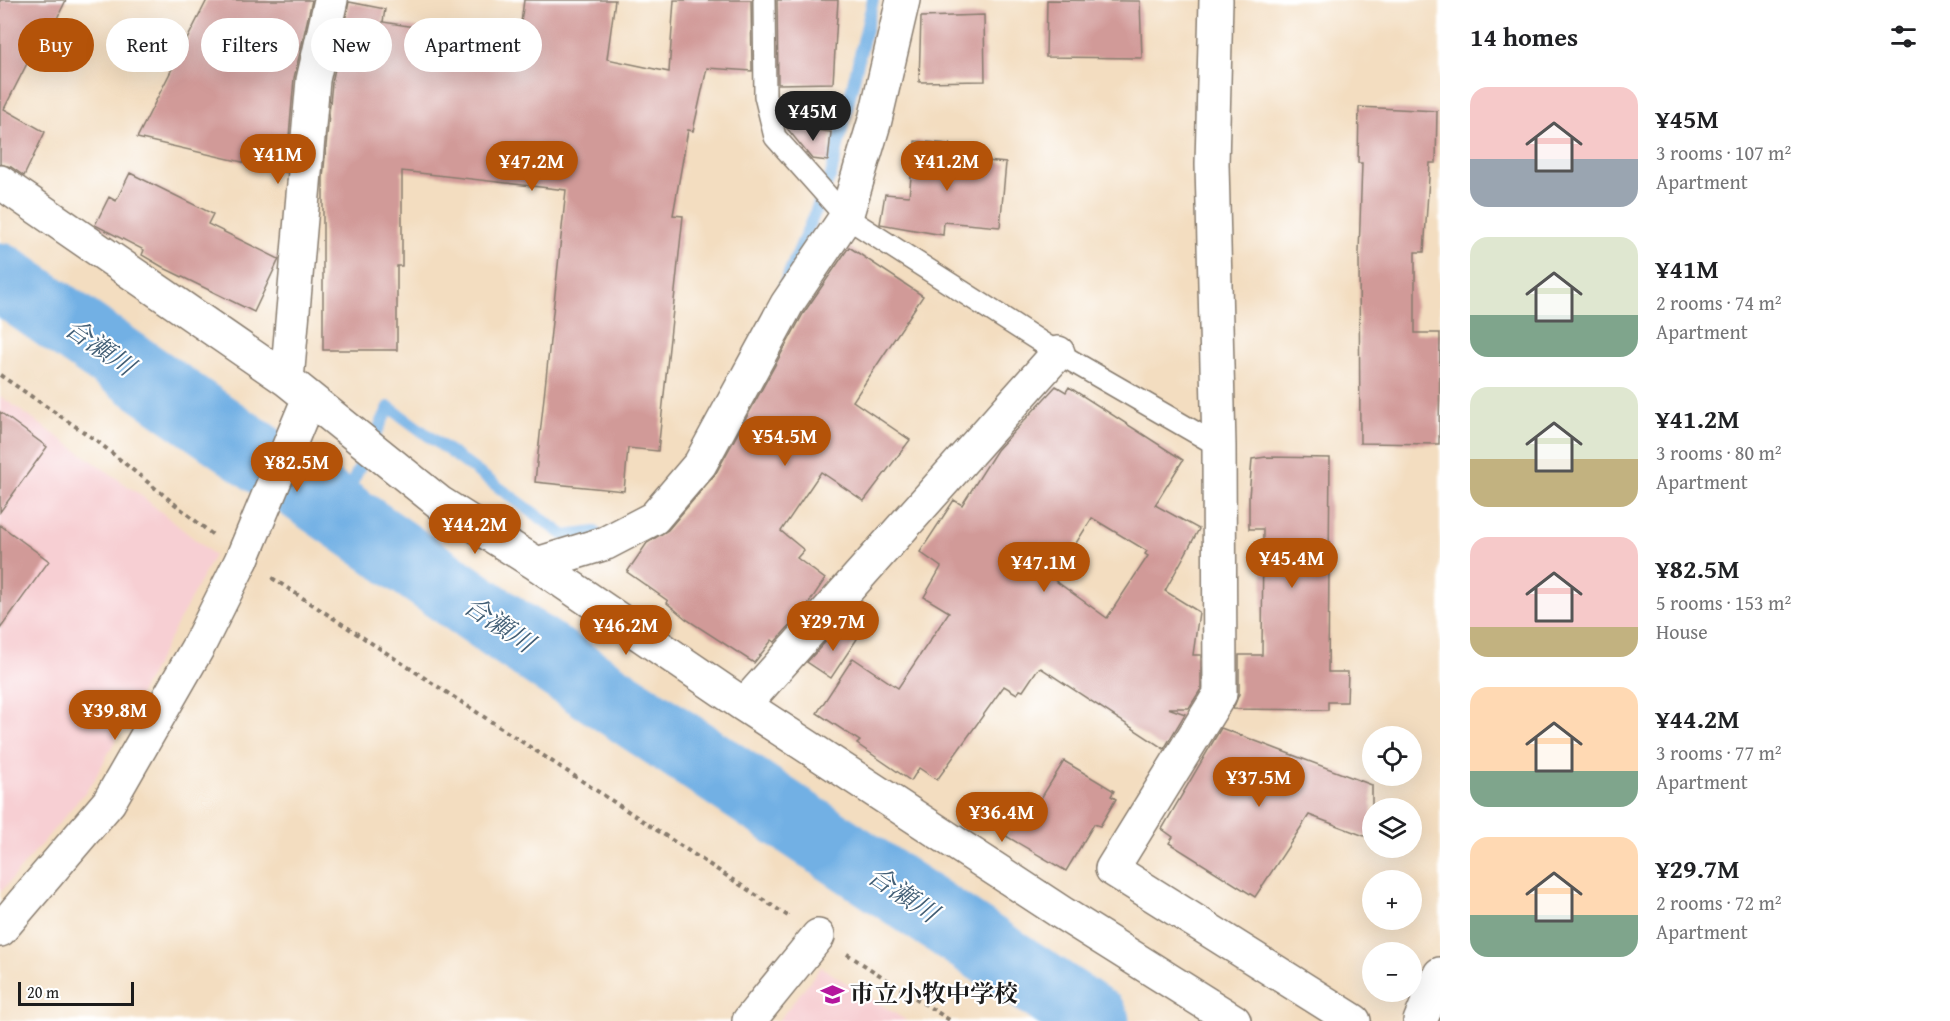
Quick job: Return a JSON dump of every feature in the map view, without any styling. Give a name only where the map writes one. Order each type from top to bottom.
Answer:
[{"type":"street","points":[[0,930],[110,802],[198,646],[242,559],[300,395],[313,80],[331,0]]},
{"type":"street","points":[[537,564],[606,543],[654,518],[700,464],[787,304],[846,217],[875,120],[903,0]]},
{"type":"street","points":[[1216,0],[1212,164],[1219,446],[1220,694],[1112,869],[1354,1021]]},
{"type":"street","points":[[0,182],[300,395],[440,503],[537,564],[744,705],[1062,913],[1234,1021]]},
{"type":"street","points":[[744,705],[1058,353]]},
{"type":"street","points":[[749,1021],[818,936]]},
{"type":"street","points":[[1420,1021],[1440,974]]},
{"type":"lane","points":[[764,0],[765,96],[776,137],[846,217],[1058,353],[1219,446]]},
{"type":"path","points":[[0,375],[97,441],[242,559],[951,1021]]},
{"type":"shaded area","points":[[0,396],[139,494],[214,555],[92,784],[0,893]]},
{"type":"shaded area","name":"市立小牧中学校","points":[[821,967],[907,1021],[778,1021]]},
{"type":"building","points":[[0,0],[66,0],[57,18],[18,18],[18,72],[23,72],[4,109],[45,132],[24,176],[11,167],[0,164]]},
{"type":"building","points":[[207,0],[312,0],[299,56],[299,18],[201,18],[201,72],[295,72],[286,172],[137,138],[170,72],[189,72],[189,35]]},
{"type":"building","points":[[524,0],[615,0],[607,59],[669,72],[674,0],[751,0],[752,71],[707,68],[693,131],[688,130],[673,215],[683,216],[658,451],[628,448],[624,491],[535,482],[566,190],[402,171],[402,266],[397,266],[397,350],[323,350],[323,178],[334,72],[392,72],[392,23],[404,25],[404,72],[542,72],[542,18],[522,18]]},
{"type":"building","points":[[777,0],[838,0],[833,83],[778,84]]},
{"type":"building","points":[[1047,0],[1140,1],[1142,58],[1046,57]]},
{"type":"building","points":[[349,2],[385,9],[384,18],[346,18]]},
{"type":"building","points":[[984,15],[985,81],[919,82],[921,17]]},
{"type":"building","points":[[1359,107],[1437,111],[1436,163],[1430,163],[1424,252],[1415,252],[1415,333],[1440,333],[1439,444],[1360,443],[1359,253],[1362,163],[1358,163]]},
{"type":"building","points":[[786,127],[831,132],[828,161],[812,159]]},
{"type":"building","points":[[915,141],[950,144],[948,157],[1006,163],[1000,227],[944,222],[943,235],[880,224],[885,194],[909,196]]},
{"type":"building","points":[[130,173],[213,214],[208,224],[279,259],[254,312],[166,269],[142,255],[144,250],[95,225],[109,197],[116,201]]},
{"type":"building","points":[[849,247],[923,296],[853,401],[910,440],[864,501],[821,472],[781,531],[804,550],[797,558],[825,579],[807,606],[775,642],[772,640],[754,663],[686,619],[667,603],[668,601],[627,572],[647,543],[668,530],[716,473],[803,314]]},
{"type":"building","points":[[1056,386],[1066,392],[1069,387],[1183,460],[1155,505],[1199,529],[1165,591],[1199,612],[1193,655],[1201,655],[1201,689],[1189,708],[1168,708],[1185,714],[1164,749],[1041,668],[1037,670],[1023,691],[1020,690],[1017,694],[1004,686],[937,780],[919,768],[911,781],[857,744],[860,741],[817,713],[853,658],[898,688],[949,612],[924,597],[941,567],[920,552],[954,500],[962,505],[997,450]],"holes":[[[1092,518],[1147,551],[1145,554],[1148,556],[1107,618],[1053,579]]]},
{"type":"building","points":[[0,412],[47,447],[0,512]]},
{"type":"building","points":[[1266,457],[1330,458],[1328,672],[1348,672],[1347,702],[1328,702],[1328,710],[1233,709],[1239,694],[1239,655],[1262,655],[1263,529],[1249,529],[1249,497],[1252,459]]},
{"type":"building","points":[[0,525],[49,561],[0,629]]},
{"type":"building","points":[[839,627],[857,639],[831,678],[807,662]]},
{"type":"building","points":[[1221,728],[1362,781],[1362,786],[1372,786],[1372,798],[1362,798],[1362,835],[1309,815],[1255,897],[1169,843],[1173,837],[1162,829]]},
{"type":"building","points":[[1064,761],[1114,791],[1111,796],[1116,799],[1100,826],[1094,824],[1066,871],[1006,836],[1031,794],[1040,800]]},
{"type":"waterway","points":[[784,285],[831,175],[873,0]]},
{"type":"waterway","name":"合瀬川","points":[[0,277],[506,629],[1095,1021]]},
{"type":"waterway","points":[[338,512],[389,407],[565,536],[595,532]]},
{"type":"place","name":"市立小牧中学校","points":[[832,994]]}]
